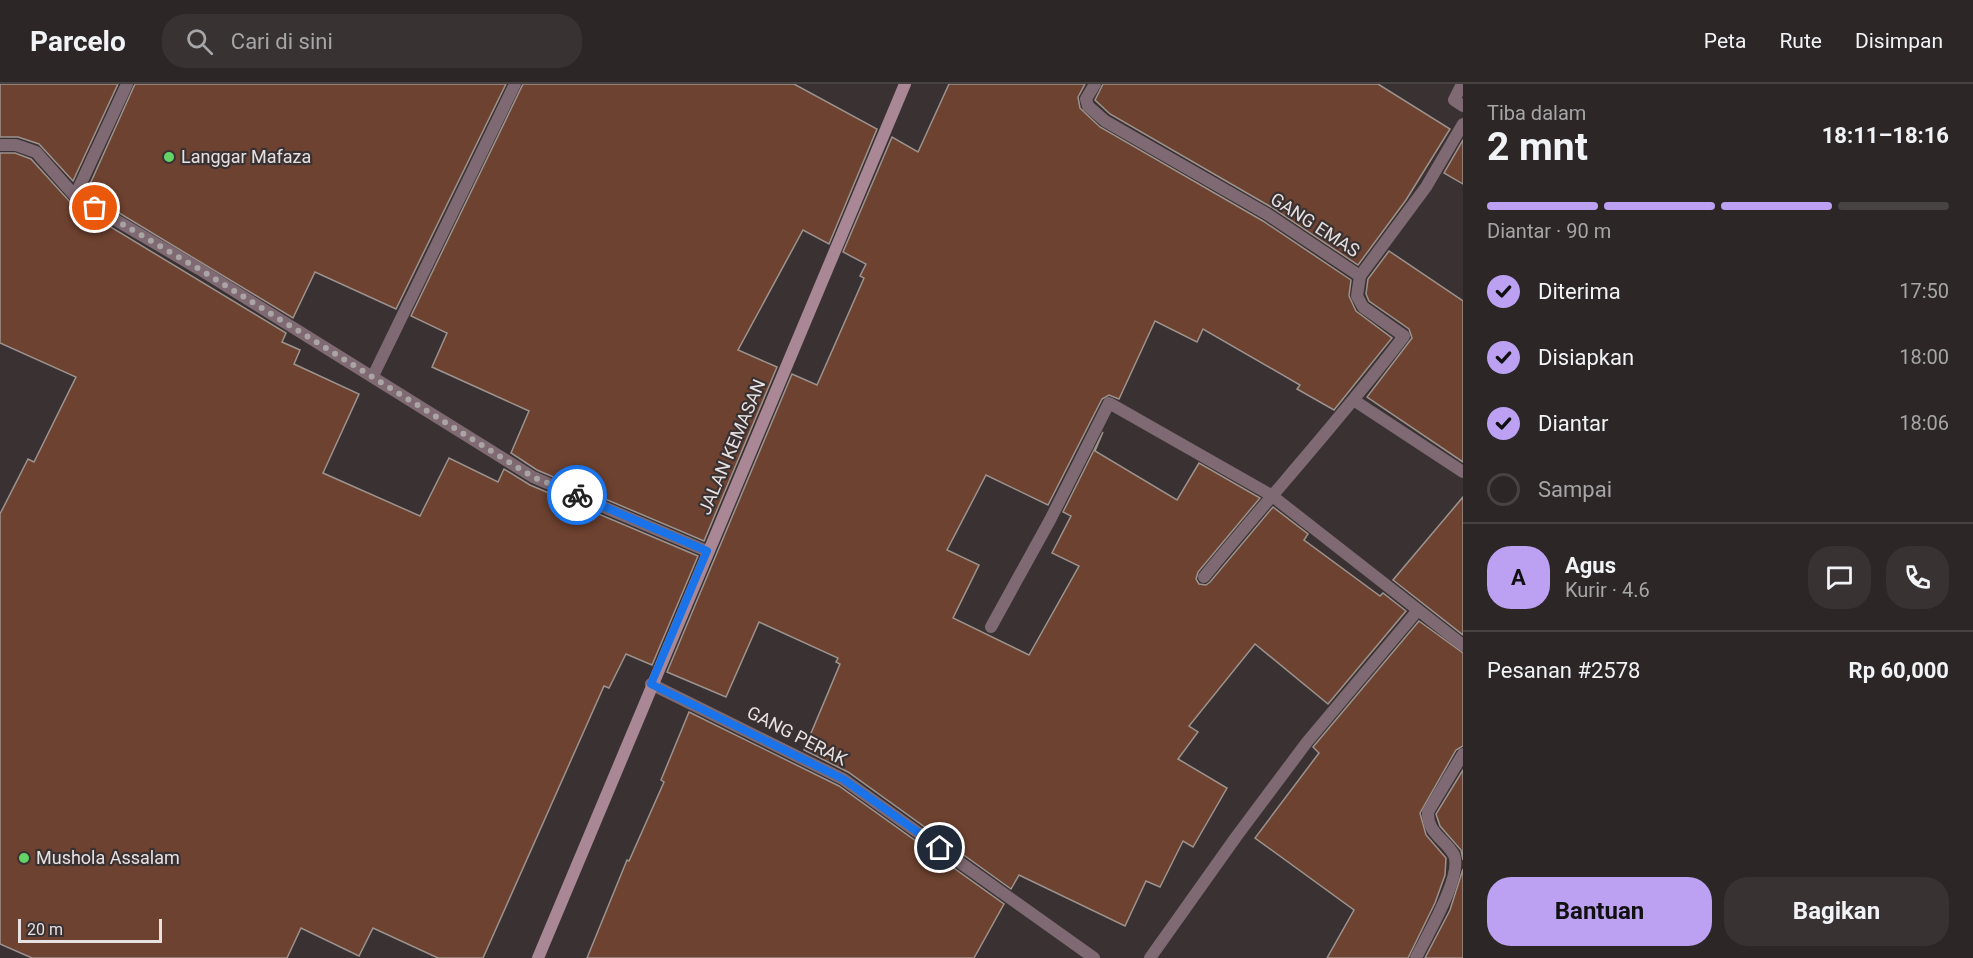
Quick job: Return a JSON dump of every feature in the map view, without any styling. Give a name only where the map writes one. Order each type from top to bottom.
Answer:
[{"type":"street","points":[[75,196],[127,84]]},
{"type":"street","points":[[373,376],[515,84]]},
{"type":"street","name":"JALAN KEMASAN","points":[[538,958],[651,684],[905,84]]},
{"type":"street","name":"GANG EMAS","points":[[1095,84],[1086,99],[1092,111],[1105,121],[1267,214],[1360,276],[1357,296],[1363,308],[1404,336],[1355,400],[1271,495],[1204,577]]},
{"type":"street","points":[[1462,84],[1454,100],[1463,106]]},
{"type":"street","points":[[1360,276],[1426,187],[1463,124]]},
{"type":"street","points":[[0,145],[16,145],[36,152],[75,196],[373,376],[533,477],[707,551]]},
{"type":"street","points":[[1355,400],[1463,472]]},
{"type":"street","points":[[990,627],[1050,520],[1110,403],[1271,495],[1463,645]]},
{"type":"street","points":[[1150,958],[1307,742],[1418,610]]},
{"type":"street","name":"GANG PERAK","points":[[651,684],[843,779],[1094,958]]},
{"type":"street","points":[[1416,958],[1458,886],[1455,856],[1431,829],[1428,812],[1463,754]]},
{"type":"building","points":[[0,84],[118,84],[73,181],[39,144],[18,137],[0,137]]},
{"type":"building","points":[[135,84],[506,84],[396,309],[315,272],[293,318],[86,193]]},
{"type":"building","points":[[523,84],[794,84],[877,129],[829,244],[803,230],[738,350],[777,367],[704,541],[537,470],[511,453],[529,411],[432,367],[447,333],[411,316]]},
{"type":"building","points":[[949,84],[1085,84],[1078,97],[1080,108],[1100,127],[1263,221],[1351,280],[1349,296],[1356,311],[1392,338],[1334,410],[1297,389],[1300,385],[1203,329],[1197,342],[1155,321],[1119,399],[1109,395],[1102,399],[1048,505],[986,475],[947,550],[979,565],[953,618],[1029,655],[1079,566],[1052,553],[1071,516],[1063,512],[1103,432],[1095,451],[1177,500],[1199,463],[1260,498],[1198,572],[1196,579],[1199,584],[1206,585],[1210,582],[1273,507],[1308,534],[1304,540],[1380,596],[1383,593],[1406,611],[1328,704],[1255,644],[1189,726],[1198,732],[1178,759],[1227,788],[1193,847],[1183,841],[1160,887],[1146,881],[1125,926],[1019,875],[1011,889],[848,772],[804,750],[840,664],[836,662],[838,658],[759,622],[726,697],[667,672],[792,374],[817,385],[864,278],[860,276],[866,264],[843,252],[892,137],[918,152]]},
{"type":"building","points":[[1103,84],[1378,84],[1450,129],[1406,200],[1358,265],[1271,207],[1110,114],[1095,100]]},
{"type":"building","points":[[1463,140],[1463,184],[1444,173]]},
{"type":"building","points":[[0,153],[15,153],[31,159],[71,203],[286,333],[282,342],[300,350],[294,364],[359,394],[323,473],[420,516],[449,458],[498,482],[504,469],[530,485],[698,556],[652,665],[626,654],[609,688],[604,686],[483,958],[438,958],[373,928],[359,956],[301,928],[287,958],[32,958],[0,944],[0,514],[28,459],[34,462],[76,377],[0,343]]},
{"type":"building","points":[[1389,251],[1463,301],[1463,462],[1367,397],[1412,338],[1409,329],[1369,301],[1366,294],[1368,279]]},
{"type":"building","points":[[1463,497],[1463,635],[1393,580]]},
{"type":"building","points":[[1419,621],[1463,653],[1463,746],[1456,750],[1420,813],[1426,835],[1446,858],[1445,875],[1435,903],[1408,958],[1327,958],[1354,910],[1255,838],[1319,753],[1313,747]]},
{"type":"building","points":[[689,712],[839,786],[1004,904],[974,958],[587,958],[627,860],[629,861],[664,782],[661,780]]},
{"type":"building","points":[[1463,770],[1463,860],[1461,850],[1440,826],[1436,814]]},
{"type":"building","points":[[1463,869],[1463,958],[1425,958],[1450,910]]},
{"type":"way so far","points":[[95,208],[199,269],[533,477],[577,495]]},
{"type":"place","name":"Langgar Mafaza","points":[[169,157]]},
{"type":"place","name":"Mushola Assalam","points":[[24,858]]},
{"type":"route","points":[[577,495],[707,551],[651,684],[843,779],[940,848]]}]
